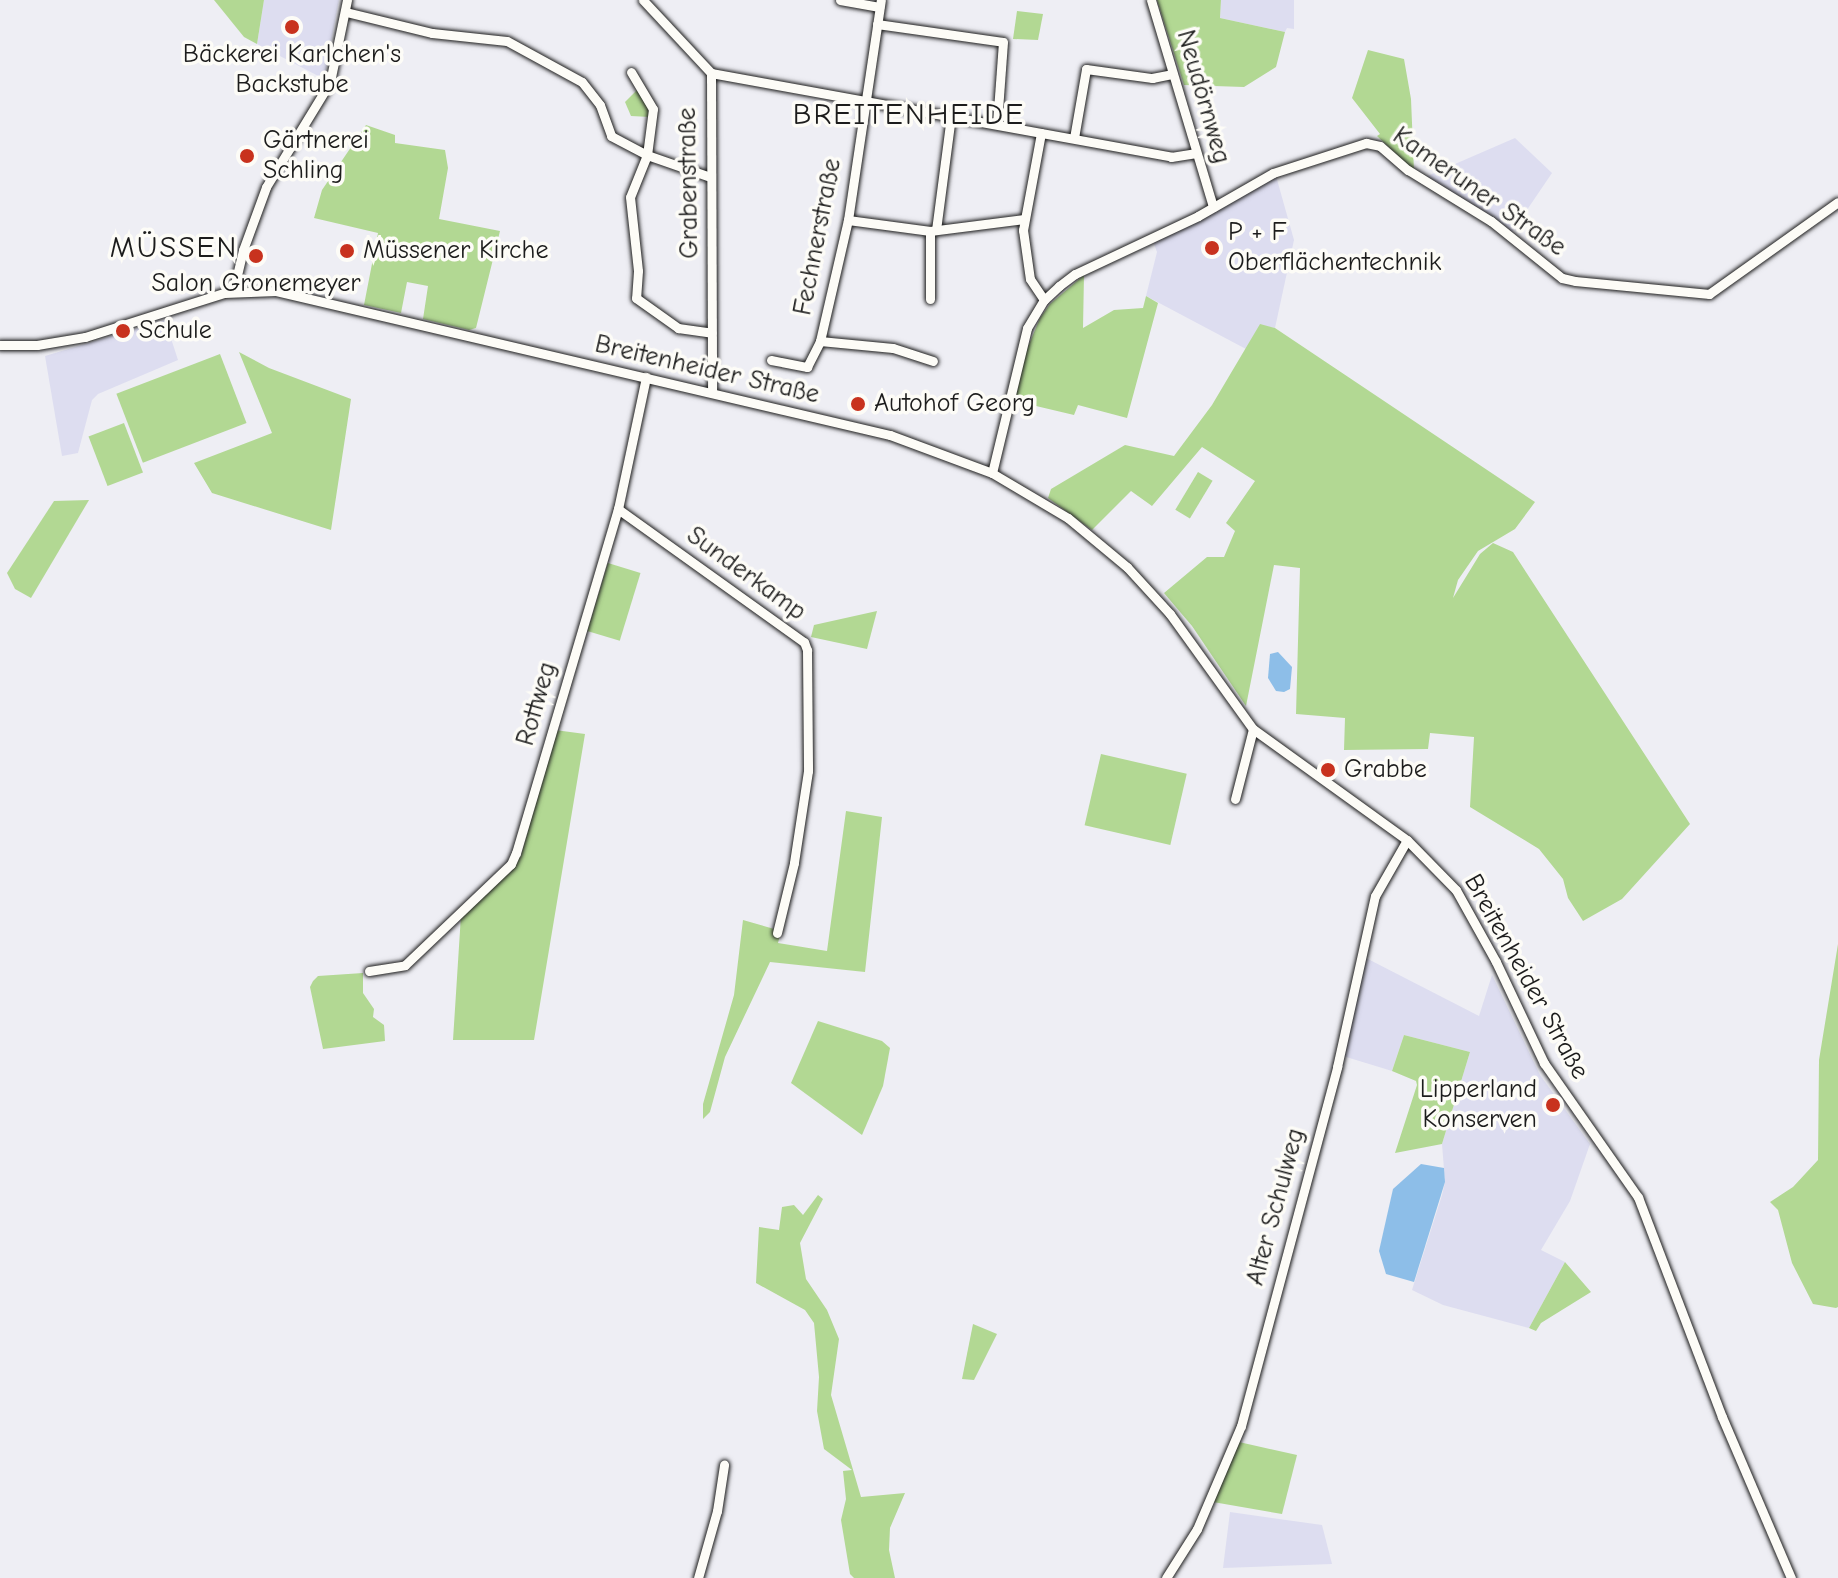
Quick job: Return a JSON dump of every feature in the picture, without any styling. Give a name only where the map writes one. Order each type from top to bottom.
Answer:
[{"type":"street","points":[[233,292],[243,250],[266,187],[330,82],[347,0]]},
{"type":"street","name":"Grabenstraße","points":[[644,0],[711,73],[712,392]]},
{"type":"street","points":[[840,0],[880,4]]},
{"type":"street","name":"Neudörnweg","points":[[1151,0],[1213,207]]},
{"type":"street","name":"Fechnerstraße","points":[[771,360],[807,367],[820,341],[848,220],[880,4]]},
{"type":"street","points":[[346,12],[432,33],[507,41],[582,82],[600,105],[611,136],[647,155],[710,177]]},
{"type":"street","points":[[877,24],[1003,42],[997,124]]},
{"type":"street","points":[[1074,138],[1086,69],[1152,78],[1172,74]]},
{"type":"street","points":[[631,72],[653,109],[647,155],[630,197],[638,271],[636,298],[678,328],[712,333]]},
{"type":"street","points":[[711,73],[1171,157],[1195,153]]},
{"type":"street","points":[[930,299],[933,230],[951,116]]},
{"type":"street","points":[[1041,133],[1024,219],[1030,279],[1044,300]]},
{"type":"street","name":"Kameruner Straße","points":[[992,473],[1018,352],[1027,328],[1044,300],[1075,274],[1213,207],[1273,173],[1366,143],[1380,146],[1408,170],[1506,232],[1562,278],[1699,294],[1717,290],[1838,202]]},
{"type":"street","points":[[848,220],[933,230],[1024,219]]},
{"type":"street","name":"Breitenheider Straße","points":[[0,345],[37,345],[85,337],[186,302],[233,292],[253,290],[296,295],[890,435],[992,473],[1068,518],[1127,567],[1170,614],[1253,729],[1407,840],[1456,890],[1496,962],[1544,1063],[1638,1197],[1731,1440],[1791,1578]]},
{"type":"street","name":"Fechnerstraße","points":[[820,341],[893,348],[933,361]]},
{"type":"street","name":"Rottweg","points":[[369,971],[405,965],[511,864],[618,509],[646,377]]},
{"type":"street","name":"Sunderkamp","points":[[618,509],[804,642],[807,650],[808,771],[794,863],[777,933]]},
{"type":"street","points":[[1235,799],[1253,729]]},
{"type":"street","name":"Alter Schulweg","points":[[1166,1578],[1197,1529],[1241,1426],[1337,1067],[1368,924],[1382,880],[1407,840]]},
{"type":"street","points":[[698,1578],[717,1511],[724,1465]]},
{"type":"shaded area","points":[[264,0],[339,0],[324,79],[257,44]]},
{"type":"shaded area","points":[[1221,0],[1294,0],[1294,29],[1287,28],[1285,32],[1220,18]]},
{"type":"shaded area","points":[[1515,138],[1552,173],[1512,232],[1425,177]]},
{"type":"shaded area","points":[[1276,176],[1294,240],[1275,328],[1260,325],[1246,349],[1146,296],[1157,252],[1153,241],[1200,220]]},
{"type":"shaded area","points":[[165,320],[178,360],[98,394],[92,400],[78,453],[62,456],[45,356]]},
{"type":"shaded area","points":[[1366,958],[1479,1016],[1492,975],[1540,1075],[1590,1144],[1570,1201],[1541,1250],[1565,1262],[1529,1328],[1443,1305],[1412,1290],[1442,1195],[1445,1182],[1442,1144],[1470,1052],[1404,1035],[1392,1071],[1343,1056]]},
{"type":"shaded area","points":[[1230,1512],[1322,1525],[1332,1564],[1223,1568]]},
{"type":"green space","points":[[214,0],[264,0],[257,44],[244,37]]},
{"type":"green space","points":[[1157,0],[1221,0],[1220,18],[1285,32],[1276,67],[1244,87],[1184,85]]},
{"type":"green space","points":[[1017,11],[1043,14],[1038,40],[1013,39]]},
{"type":"green space","points":[[1368,50],[1404,59],[1411,99],[1414,171],[1377,136],[1380,134],[1352,98]]},
{"type":"green space","points":[[638,89],[646,97],[650,117],[631,116],[625,102]]},
{"type":"green space","points":[[366,125],[395,135],[395,143],[445,150],[448,168],[439,219],[500,231],[476,328],[469,330],[423,319],[428,286],[407,282],[401,313],[364,305],[378,233],[314,218],[322,190]]},
{"type":"green space","points":[[1084,275],[1083,328],[1114,310],[1143,308],[1146,296],[1158,303],[1127,418],[1078,405],[1074,415],[1015,401],[1025,354],[1040,318],[1050,304]]},
{"type":"green space","points":[[1260,324],[1275,328],[1535,502],[1515,529],[1478,551],[1458,580],[1453,598],[1480,554],[1493,543],[1513,552],[1690,824],[1622,899],[1583,921],[1568,898],[1563,879],[1539,849],[1470,807],[1474,737],[1430,733],[1428,749],[1344,750],[1345,718],[1296,714],[1300,568],[1274,565],[1246,706],[1192,626],[1164,593],[1207,557],[1224,557],[1235,531],[1226,523],[1255,481],[1202,447],[1152,506],[1131,491],[1092,530],[1048,498],[1051,489],[1125,445],[1174,456],[1212,405]]},
{"type":"green space","points":[[239,352],[269,368],[351,399],[331,530],[212,493],[194,463],[272,433]]},
{"type":"green space","points":[[220,354],[247,423],[143,463],[116,394]]},
{"type":"green space","points":[[124,423],[143,472],[108,486],[89,437]]},
{"type":"green space","points":[[1198,472],[1213,481],[1190,518],[1175,510]]},
{"type":"green space","points":[[89,500],[31,598],[15,589],[7,573],[54,501]]},
{"type":"green space","points":[[608,563],[641,573],[620,641],[587,631]]},
{"type":"green space","points":[[877,611],[867,649],[811,637],[814,625]]},
{"type":"green space","points":[[555,730],[585,734],[534,1040],[453,1040],[461,915],[521,856]]},
{"type":"green space","points":[[1101,754],[1187,774],[1170,845],[1085,825]]},
{"type":"green space","points":[[846,811],[882,817],[865,972],[770,962],[725,1057],[710,1112],[703,1119],[703,1104],[734,995],[743,920],[781,931],[778,943],[827,951]]},
{"type":"green space","points":[[1838,944],[1836,1308],[1813,1304],[1792,1263],[1778,1210],[1770,1202],[1793,1187],[1818,1160],[1819,1060]]},
{"type":"green space","points":[[363,973],[363,993],[374,1009],[373,1017],[384,1025],[385,1041],[323,1049],[310,987],[313,981],[318,976]]},
{"type":"green space","points":[[818,1021],[882,1041],[890,1048],[883,1086],[862,1135],[791,1083]]},
{"type":"green space","points":[[1404,1035],[1470,1052],[1442,1144],[1395,1153],[1417,1085],[1416,1081],[1392,1071]]},
{"type":"green space","points":[[818,1195],[823,1199],[800,1243],[806,1279],[827,1310],[839,1339],[831,1395],[861,1497],[905,1493],[890,1528],[889,1550],[895,1578],[854,1578],[850,1574],[841,1520],[846,1499],[843,1471],[852,1470],[824,1449],[817,1411],[819,1377],[814,1323],[805,1310],[756,1283],[759,1227],[779,1230],[782,1207],[794,1205],[803,1215]]},
{"type":"green space","points":[[1565,1262],[1591,1292],[1541,1323],[1536,1331],[1529,1328]]},
{"type":"green space","points":[[973,1324],[997,1334],[974,1380],[962,1379]]},
{"type":"green space","points":[[1239,1442],[1297,1455],[1282,1514],[1213,1502]]},
{"type":"water","points":[[1278,652],[1292,667],[1290,689],[1284,692],[1276,691],[1268,678],[1270,654]]},
{"type":"water","points":[[1421,1164],[1444,1168],[1445,1182],[1414,1282],[1386,1274],[1379,1251],[1393,1189]]},
{"type":"place","name":"Bäckerei Karlchen's Backstube","points":[[292,27]]},
{"type":"place","name":"Gärtnerei Schling","points":[[247,156]]},
{"type":"place","name":"P + F Oberflächentechnik","points":[[1212,248]]},
{"type":"place","name":"Müssener Kirche","points":[[347,251]]},
{"type":"place","name":"Salon Gronemeyer","points":[[256,256]]},
{"type":"place","name":"Schule","points":[[123,331]]},
{"type":"place","name":"Autohof Georg","points":[[858,404]]},
{"type":"place","name":"Grabbe","points":[[1328,770]]},
{"type":"place","name":"Lipperland Konserven","points":[[1553,1105]]},
{"type":"district","name":"BREITENHEIDE","points":[[909,115]]},
{"type":"district","name":"MÜSSEN","points":[[174,248]]}]
